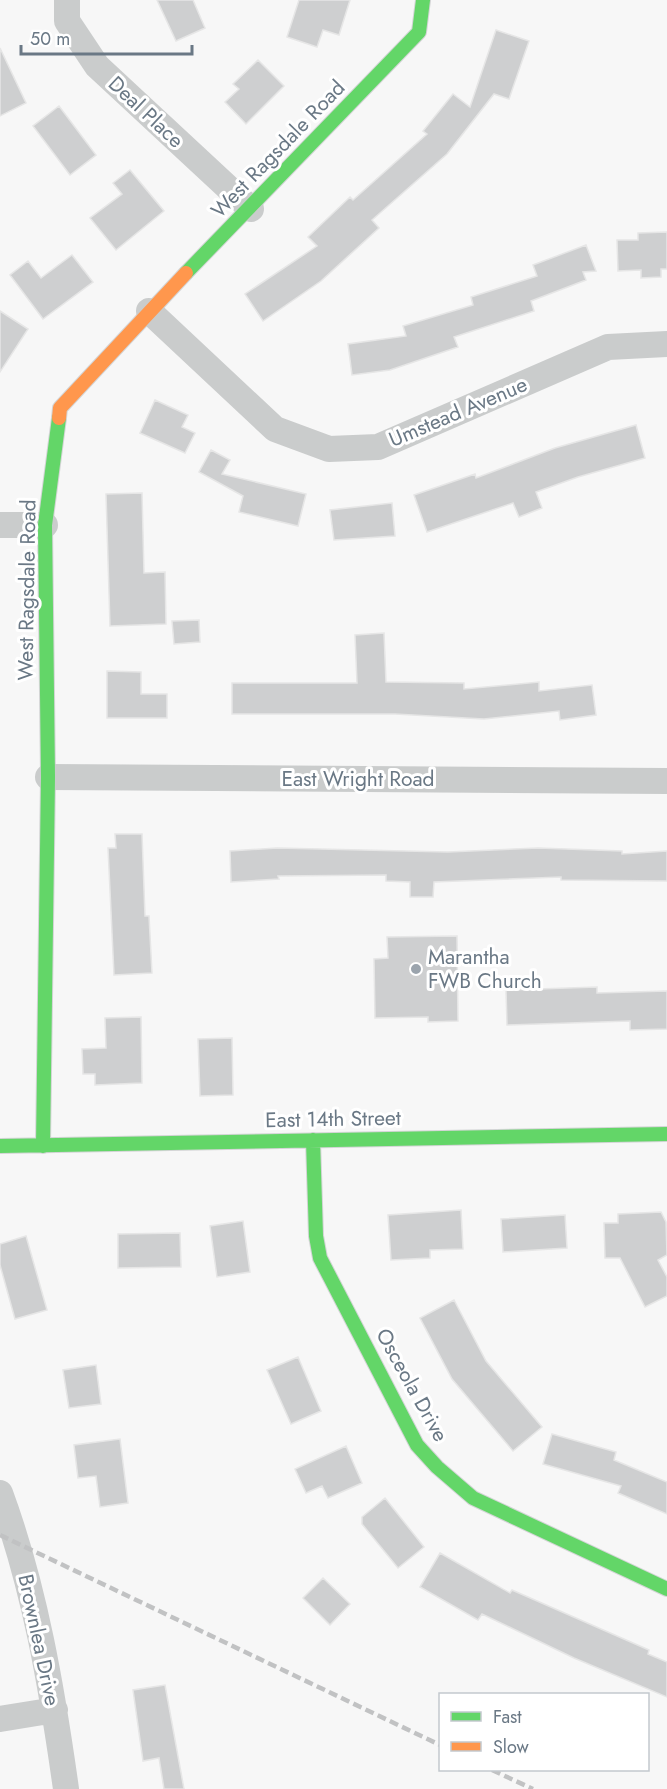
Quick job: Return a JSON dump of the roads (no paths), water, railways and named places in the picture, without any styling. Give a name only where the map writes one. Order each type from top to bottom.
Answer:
[{"type":"street","name":"Deal Place","points":[[67,0],[67,21],[97,66],[251,209]]},
{"type":"street","name":"West Ragsdale Road","points":[[43,1146],[48,777],[45,525],[60,408],[149,311],[251,209],[419,33],[423,0]]},
{"type":"street","name":"Umstead Avenue","points":[[149,311],[275,429],[329,449],[378,447],[608,347],[667,344]]},
{"type":"street","points":[[0,525],[45,525]]},
{"type":"street","name":"East Wright Road","points":[[48,777],[667,781]]},
{"type":"street","name":"East 14th Street","points":[[0,1146],[667,1134]]},
{"type":"street","name":"Osceola Drive","points":[[313,1140],[316,1236],[320,1258],[417,1445],[437,1467],[473,1498],[667,1589]]},
{"type":"street","name":"Brownlea Drive","points":[[0,1493],[18,1544],[55,1710],[66,1789]]},
{"type":"street","points":[[0,1719],[55,1710]]},
{"type":"railway","points":[[0,1535],[439,1745]]},
{"type":"railway","points":[[494,1771],[533,1789]]},
{"type":"place","name":"Marantha FWB Church","points":[[416,969]]}]
